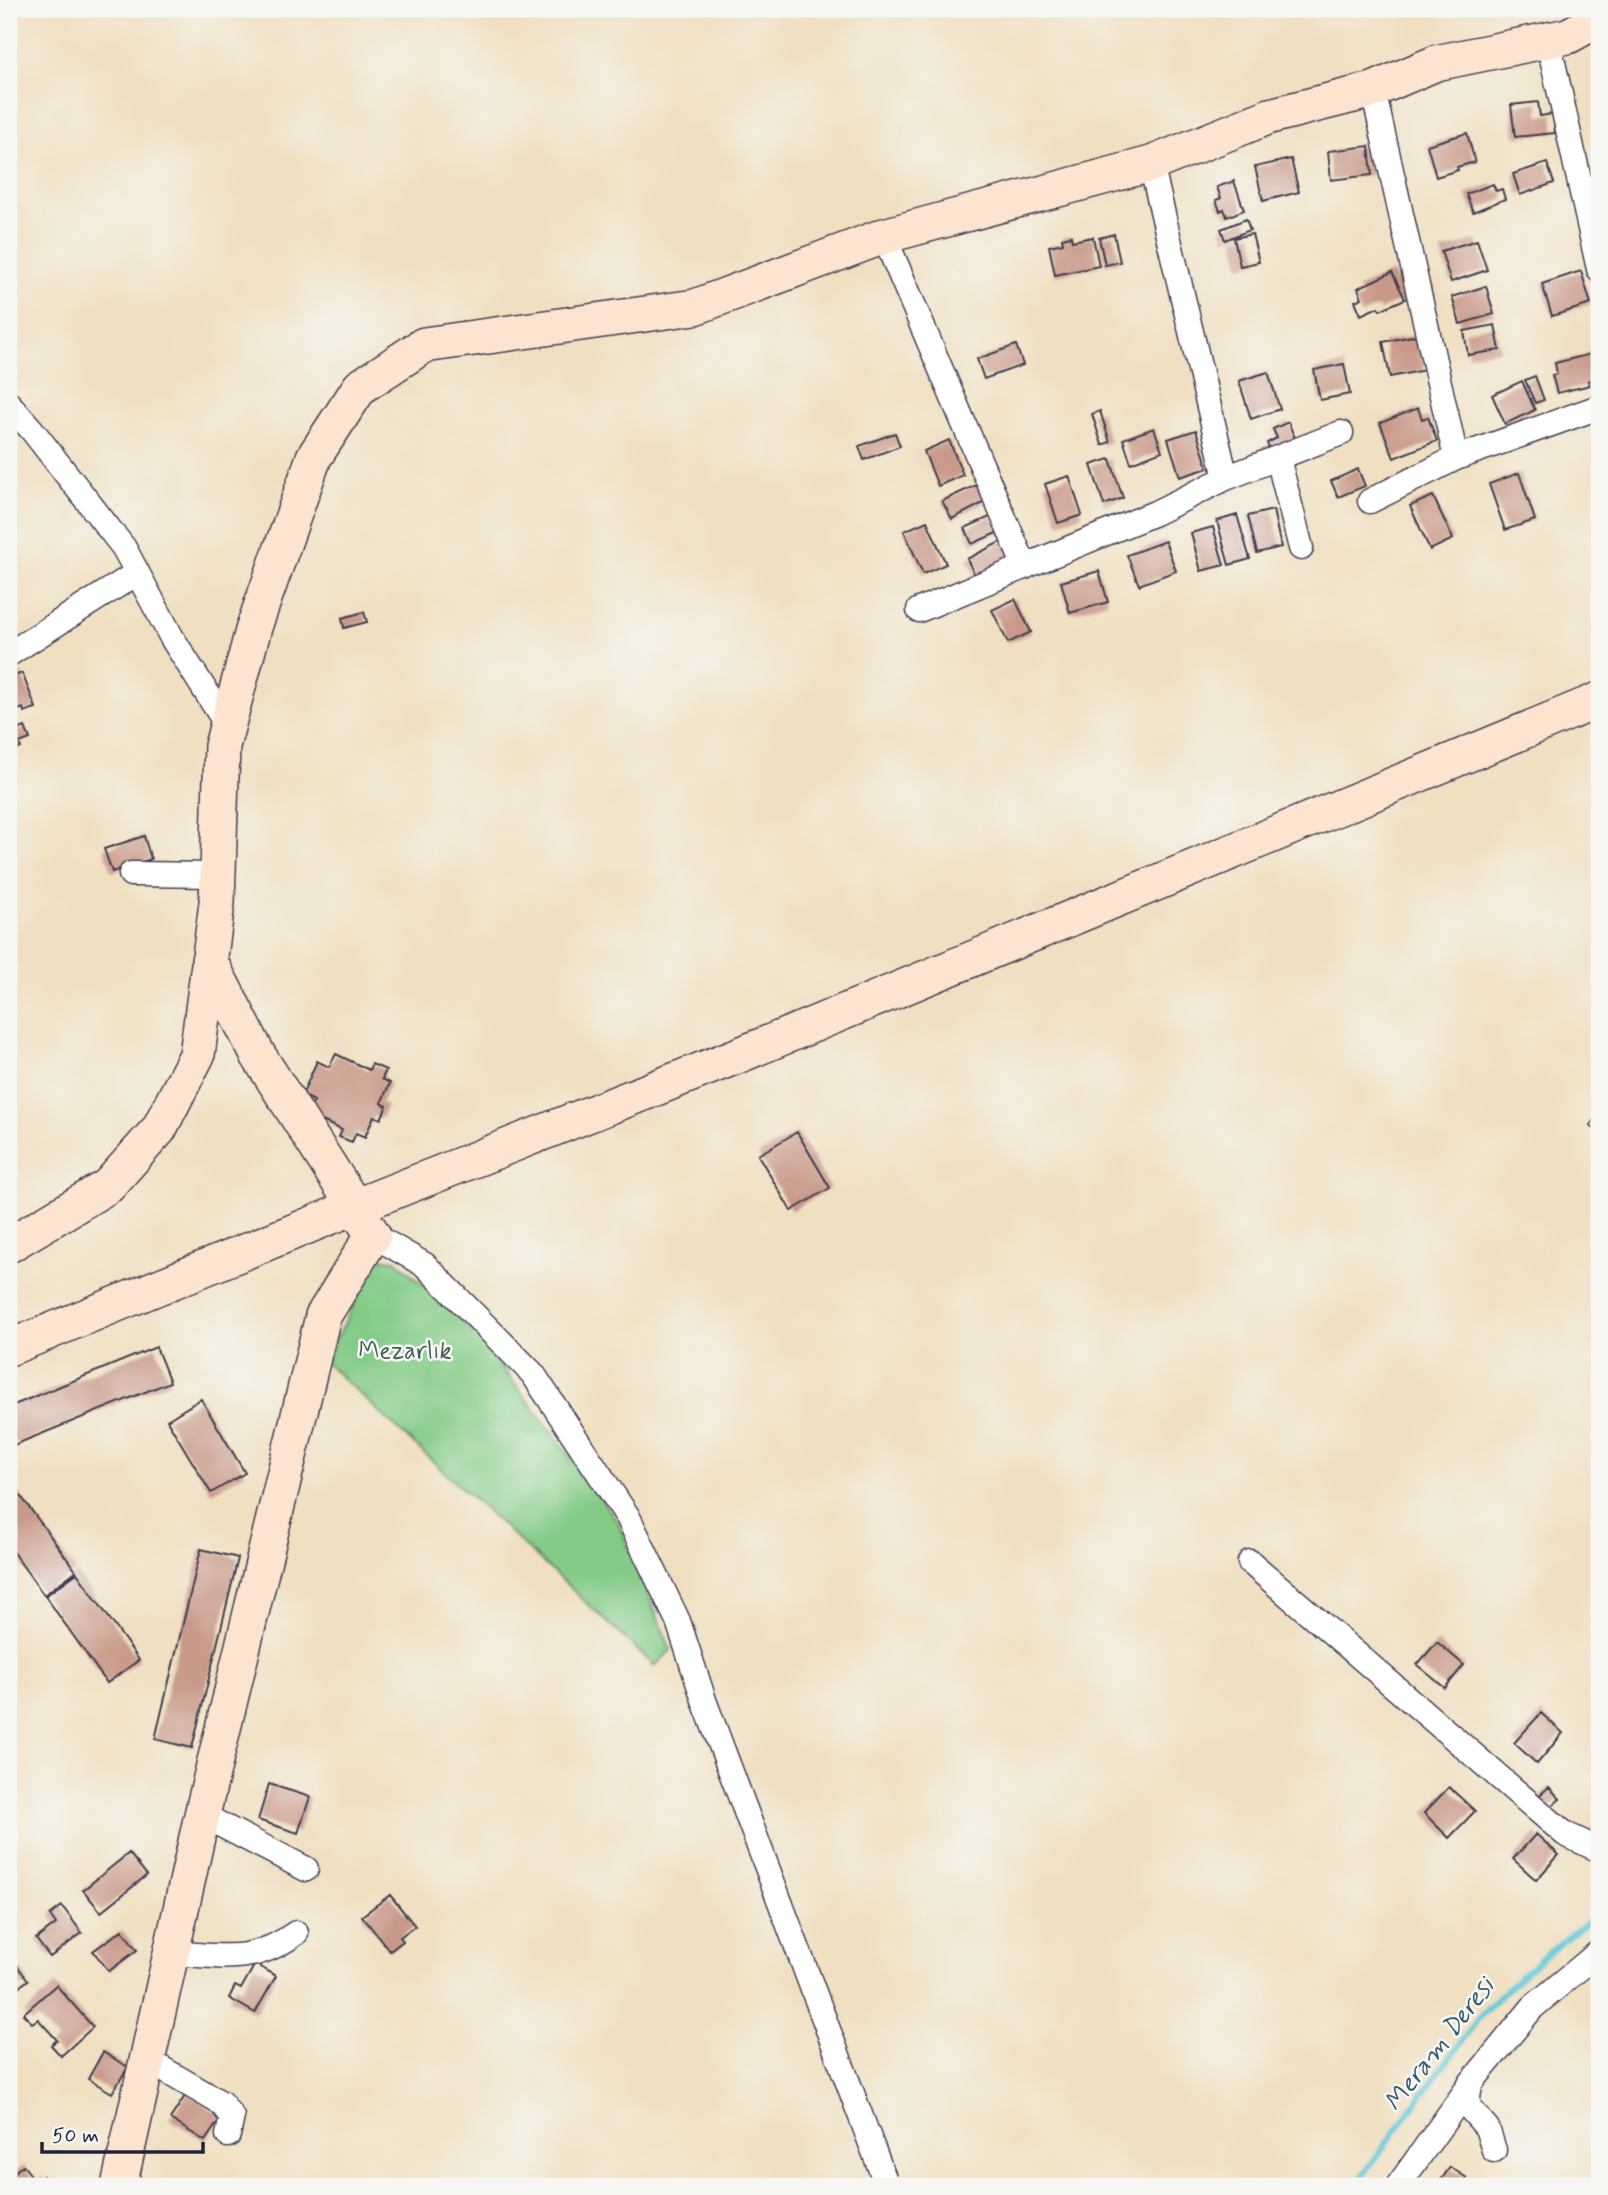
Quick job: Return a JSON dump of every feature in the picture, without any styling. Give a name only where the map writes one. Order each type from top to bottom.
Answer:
[{"type":"street","points":[[9,1245],[108,1186],[159,1129],[197,1055],[217,903],[222,746],[227,725],[254,627],[314,457],[360,387],[424,345],[695,307],[884,236],[1151,164],[1270,116],[1373,90],[1436,63],[1567,36],[1599,19]]},
{"type":"street","points":[[1548,40],[1599,269]]},
{"type":"street","points":[[1373,90],[1456,458]]},
{"type":"street","points":[[1151,164],[1226,478]]},
{"type":"street","points":[[884,236],[1025,567]]},
{"type":"street","points":[[9,404],[124,548],[172,638],[227,725]]},
{"type":"street","points":[[1370,501],[1456,458],[1599,407]]},
{"type":"street","points":[[919,610],[1155,513],[1226,478],[1341,433]]},
{"type":"street","points":[[1278,458],[1301,548]]},
{"type":"street","points":[[9,654],[137,573]]},
{"type":"street","points":[[9,1348],[363,1221],[755,1049],[1599,700]]},
{"type":"street","points":[[131,874],[218,876]]},
{"type":"street","points":[[209,960],[258,1055],[363,1221],[425,1265],[533,1374],[628,1517],[678,1621],[705,1703],[887,2186]]},
{"type":"street","points":[[119,2186],[202,1815],[323,1316],[363,1221]]},
{"type":"street","points":[[1250,1562],[1564,1834],[1593,1847],[1599,1844]]},
{"type":"street","points":[[202,1815],[306,1870]]},
{"type":"street","points":[[171,1953],[245,1957],[276,1948],[296,1933]]},
{"type":"street","points":[[1398,2186],[1470,2084],[1534,2007],[1599,1952]]},
{"type":"street","points":[[147,2060],[221,2103],[232,2117],[228,2135]]},
{"type":"street","points":[[1470,2084],[1467,2105],[1487,2128],[1494,2150]]},
{"type":"green space","name":"Mezarlık","points":[[377,1258],[396,1260],[476,1334],[618,1522],[671,1650],[655,1666],[325,1362]]},
{"type":"building","points":[[1538,102],[1540,116],[1553,114],[1555,133],[1515,137],[1511,105]]},
{"type":"building","points":[[1467,133],[1475,162],[1436,177],[1427,145]]},
{"type":"building","points":[[1369,146],[1372,175],[1331,180],[1328,151]]},
{"type":"building","points":[[1291,159],[1299,192],[1263,201],[1255,167]]},
{"type":"building","points":[[1547,163],[1554,183],[1520,195],[1513,174]]},
{"type":"building","points":[[1234,181],[1244,210],[1227,217],[1224,209],[1220,211],[1216,200],[1221,198],[1217,187]]},
{"type":"building","points":[[1493,184],[1496,191],[1502,189],[1505,199],[1473,212],[1466,194]]},
{"type":"building","points":[[1246,219],[1250,230],[1225,240],[1221,229]]},
{"type":"building","points":[[1114,234],[1120,262],[1105,265],[1099,238]]},
{"type":"building","points":[[1252,234],[1259,262],[1240,266],[1234,238]]},
{"type":"building","points":[[1071,236],[1072,241],[1093,237],[1099,266],[1055,275],[1049,246],[1063,243],[1062,238]]},
{"type":"building","points":[[1477,240],[1487,270],[1451,282],[1441,251]]},
{"type":"building","points":[[1581,271],[1591,304],[1552,316],[1542,284]]},
{"type":"building","points":[[1392,272],[1405,299],[1361,315],[1355,301],[1362,298],[1358,288]]},
{"type":"building","points":[[1486,286],[1494,314],[1460,324],[1452,297]]},
{"type":"building","points":[[1495,325],[1500,350],[1468,355],[1464,331]]},
{"type":"building","points":[[1417,335],[1425,370],[1390,377],[1383,342]]},
{"type":"building","points":[[1016,345],[1023,365],[984,379],[977,359]]},
{"type":"building","points":[[1595,353],[1599,378],[1588,381],[1590,385],[1557,393],[1552,375],[1557,374],[1555,363]]},
{"type":"building","points":[[1344,364],[1350,394],[1320,400],[1314,370]]},
{"type":"building","points":[[1268,372],[1280,409],[1251,419],[1239,381]]},
{"type":"building","points":[[1535,376],[1544,400],[1535,403],[1525,380]]},
{"type":"building","points":[[1522,381],[1535,410],[1505,424],[1492,395]]},
{"type":"building","points":[[1418,408],[1422,419],[1428,417],[1437,441],[1394,458],[1380,423]]},
{"type":"building","points":[[1100,411],[1110,442],[1102,445],[1092,414]]},
{"type":"building","points":[[1288,422],[1295,438],[1270,450],[1267,443],[1277,438],[1273,429]]},
{"type":"building","points":[[1154,428],[1162,451],[1131,463],[1123,439]]},
{"type":"building","points":[[1196,430],[1208,468],[1180,477],[1168,439]]},
{"type":"building","points":[[895,433],[900,446],[864,460],[859,446]]},
{"type":"building","points":[[949,440],[963,475],[938,486],[924,451]]},
{"type":"building","points":[[1110,459],[1123,498],[1104,505],[1091,465]]},
{"type":"building","points":[[1358,469],[1365,486],[1338,497],[1331,481]]},
{"type":"building","points":[[1519,473],[1535,520],[1505,530],[1489,484]]},
{"type":"building","points":[[1069,476],[1082,515],[1058,523],[1045,484]]},
{"type":"building","points":[[985,481],[993,498],[952,519],[942,501]]},
{"type":"building","points":[[1433,496],[1453,539],[1430,550],[1410,506]]},
{"type":"building","points":[[1273,510],[1281,547],[1257,553],[1248,516]]},
{"type":"building","points":[[1237,515],[1250,559],[1229,565],[1217,521]]},
{"type":"building","points":[[992,516],[999,532],[972,544],[965,528]]},
{"type":"building","points":[[927,521],[946,564],[923,574],[904,531]]},
{"type":"building","points":[[1213,527],[1224,565],[1201,571],[1191,533]]},
{"type":"building","points":[[1004,540],[1015,561],[977,580],[967,559]]},
{"type":"building","points":[[1165,541],[1176,571],[1139,585],[1127,555]]},
{"type":"building","points":[[1099,571],[1108,602],[1070,613],[1061,582]]},
{"type":"building","points":[[1015,599],[1031,632],[1008,643],[992,610]]},
{"type":"building","points":[[364,612],[367,622],[344,628],[342,618]]},
{"type":"building","points":[[22,673],[36,708],[24,712],[23,708],[10,713],[17,730],[25,727],[30,739],[19,743],[21,748],[9,752],[9,678]]},
{"type":"building","points":[[144,836],[151,859],[112,872],[104,849]]},
{"type":"building","points":[[336,1054],[369,1070],[372,1064],[386,1070],[382,1079],[390,1083],[381,1103],[387,1106],[381,1119],[374,1116],[365,1137],[356,1133],[352,1142],[339,1137],[342,1130],[307,1114],[314,1101],[302,1095],[317,1061],[329,1067]]},
{"type":"building","points":[[1599,1114],[1599,1132],[1590,1125]]},
{"type":"building","points":[[797,1132],[830,1188],[791,1211],[758,1155]]},
{"type":"building","points":[[156,1347],[170,1382],[9,1447],[9,1407]]},
{"type":"building","points":[[201,1399],[245,1473],[211,1493],[167,1420]]},
{"type":"building","points":[[12,1484],[76,1571],[44,1595],[9,1547],[9,1486]]},
{"type":"building","points":[[201,1549],[238,1558],[192,1748],[155,1739]]},
{"type":"building","points":[[77,1573],[139,1660],[107,1683],[45,1596]]},
{"type":"building","points":[[1437,1642],[1464,1665],[1445,1688],[1417,1665]]},
{"type":"building","points":[[1541,1713],[1563,1733],[1537,1764],[1514,1743]]},
{"type":"building","points":[[269,1784],[310,1797],[298,1833],[258,1820]]},
{"type":"building","points":[[1449,1787],[1475,1811],[1449,1838],[1424,1813]]},
{"type":"building","points":[[1549,1787],[1560,1799],[1546,1811],[1535,1799]]},
{"type":"building","points":[[1536,1834],[1559,1855],[1536,1880],[1513,1859]]},
{"type":"building","points":[[129,1853],[147,1875],[101,1912],[83,1890]]},
{"type":"building","points":[[390,1895],[415,1926],[400,1937],[403,1941],[390,1951],[362,1916]]},
{"type":"building","points":[[62,1906],[82,1933],[50,1957],[36,1939],[56,1924],[50,1915]]},
{"type":"building","points":[[122,1930],[137,1950],[109,1971],[93,1951]]},
{"type":"building","points":[[9,1955],[28,1980],[9,1995]]},
{"type":"building","points":[[255,1964],[276,1976],[255,2013],[229,1998],[235,1986],[241,1989]]},
{"type":"building","points":[[56,1985],[93,2027],[61,2056],[51,2045],[57,2040],[38,2019],[32,2023],[23,2014]]},
{"type":"building","points":[[103,2052],[128,2067],[112,2093],[88,2079]]},
{"type":"building","points":[[187,2093],[222,2116],[205,2141],[170,2119]]},
{"type":"building","points":[[23,2165],[36,2182],[43,2176],[51,2186],[9,2186],[9,2177]]},
{"type":"building","points":[[1450,2167],[1467,2178],[1462,2186],[1437,2186]]},
{"type":"waterway","name":"Meram Deresi","points":[[1355,2186],[1492,2003],[1521,1975],[1599,1913]]}]
